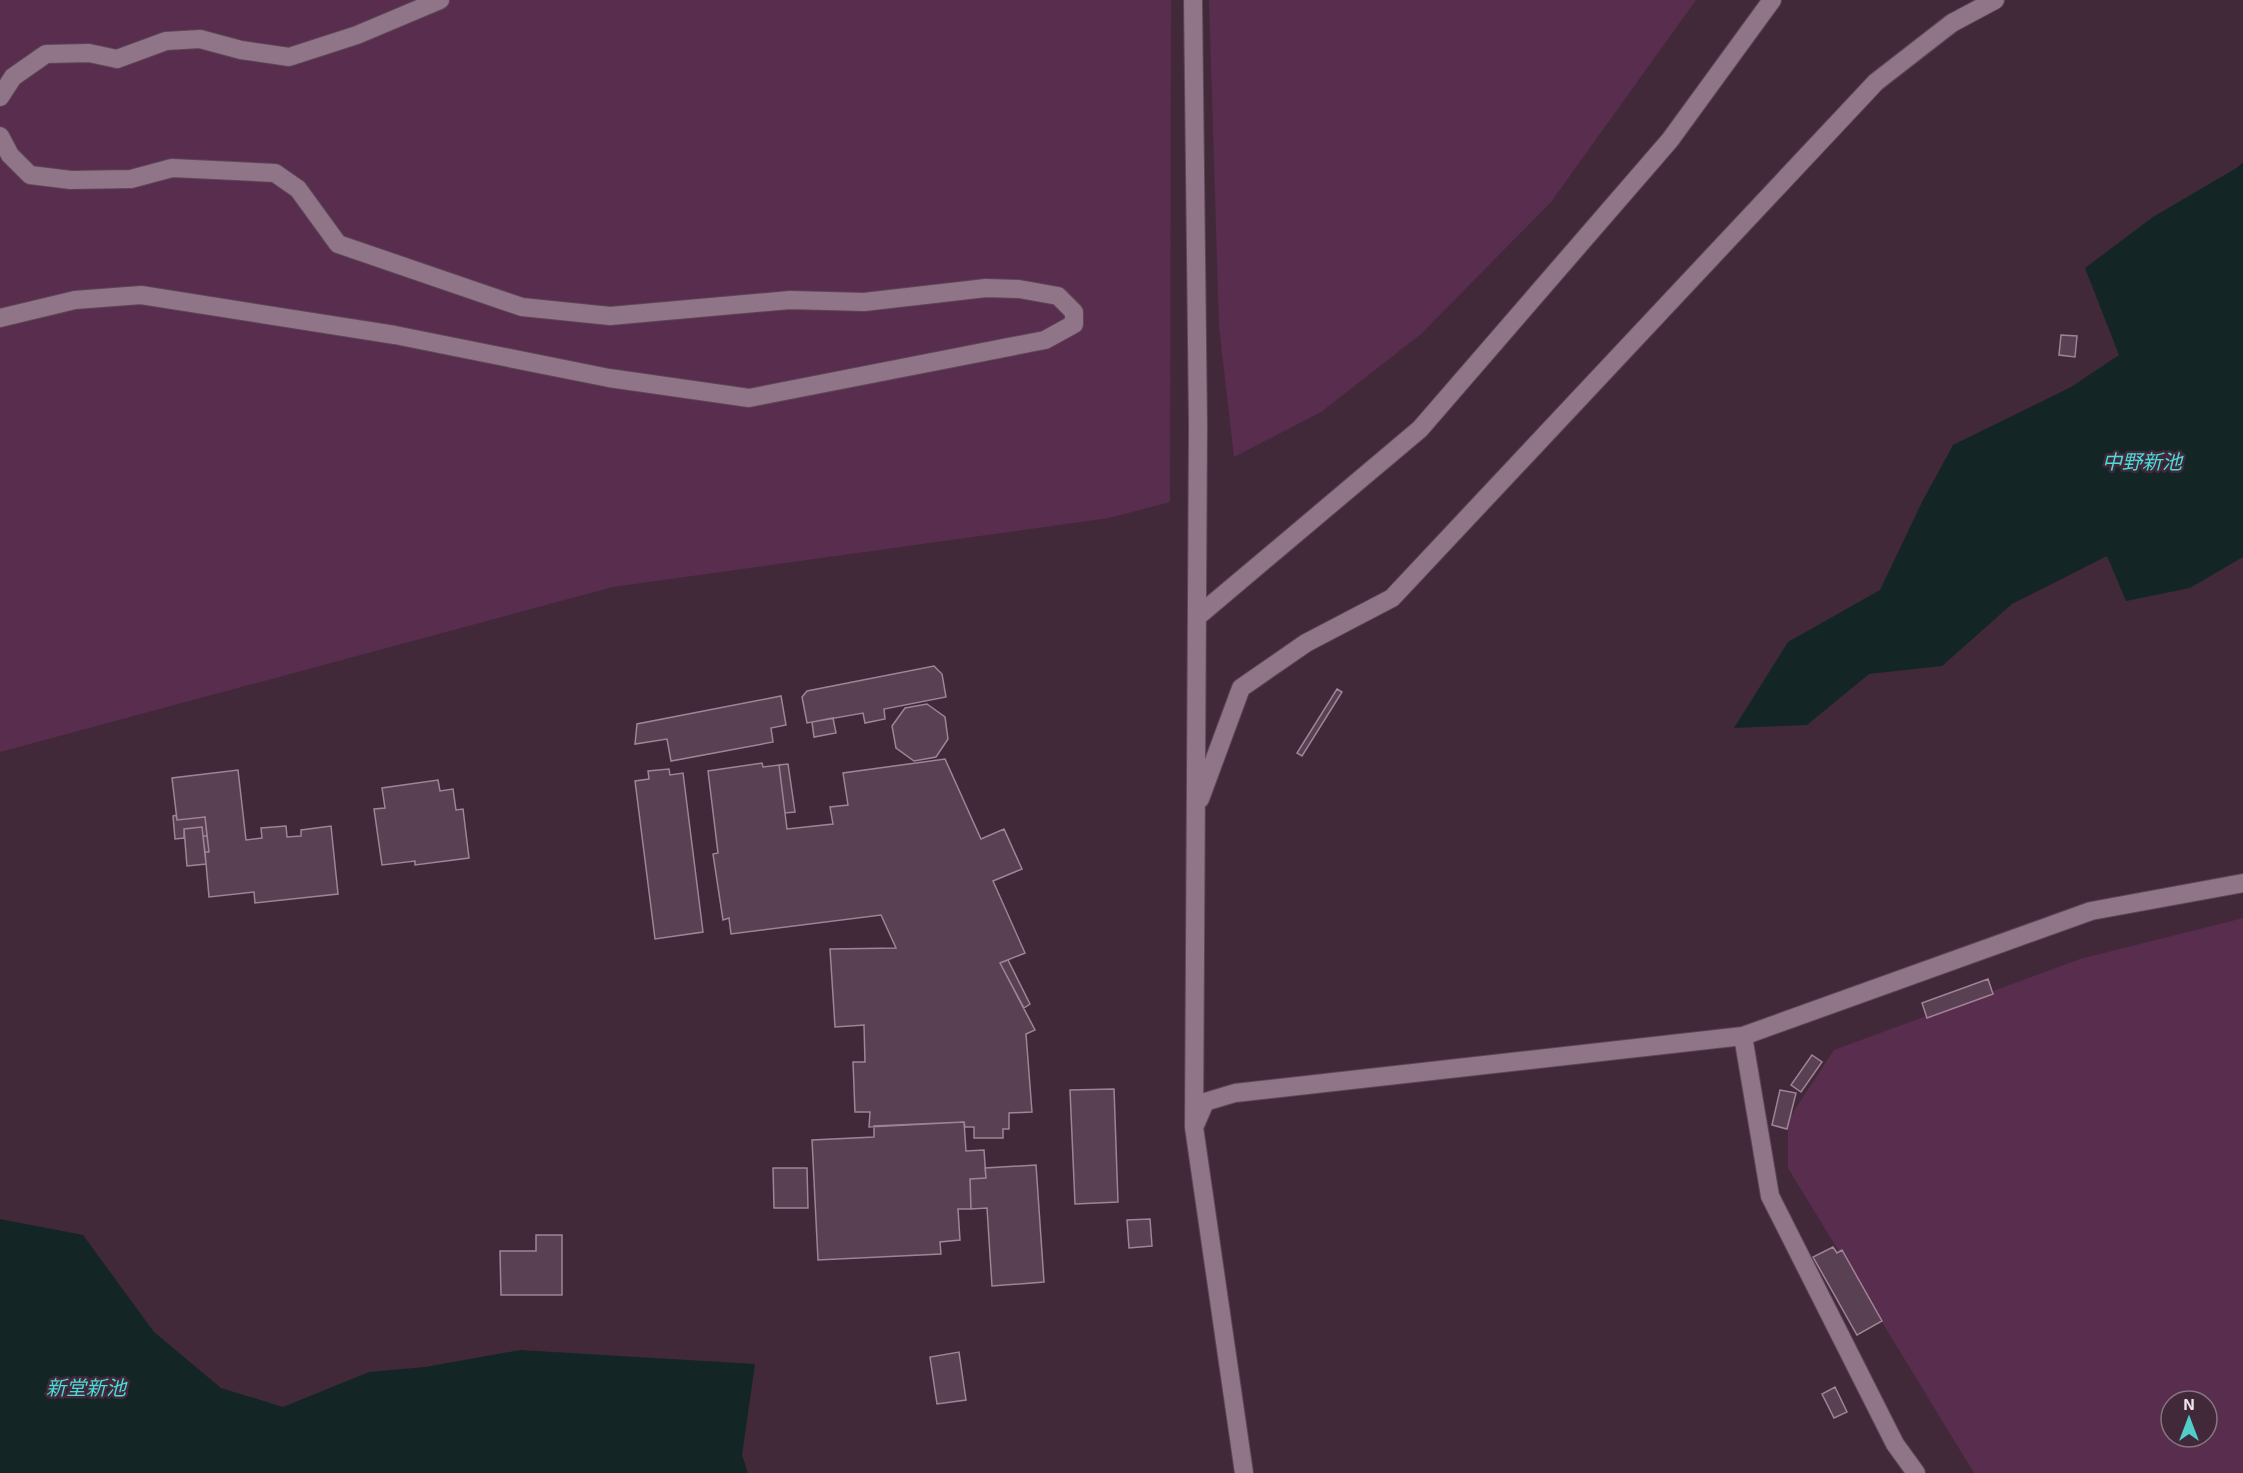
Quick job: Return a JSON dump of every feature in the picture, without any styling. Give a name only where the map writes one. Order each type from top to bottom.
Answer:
[{"type":"lane","points":[[0,96],[14,77],[46,54],[89,53],[117,59],[166,41],[200,39],[241,50],[289,57],[357,34],[440,0]]},
{"type":"lane","points":[[1193,0],[1198,425],[1194,1127],[1244,1473]]},
{"type":"lane","points":[[1197,617],[1420,429],[1670,140],[1772,0]]},
{"type":"lane","points":[[1196,812],[1242,688],[1306,643],[1392,598],[1876,82],[1952,23],[1995,0]]},
{"type":"lane","points":[[0,136],[10,155],[30,175],[71,180],[131,178],[172,168],[275,173],[298,189],[338,244],[522,307],[610,316],[790,300],[864,302],[986,288],[1019,289],[1058,296],[1074,312],[1074,324],[1045,340],[749,398],[609,378],[395,335],[141,295],[75,300],[0,318]]},
{"type":"lane","points":[[1194,1127],[1205,1102],[1235,1093],[1743,1036],[2091,911],[2243,883]]},
{"type":"lane","points":[[1743,1036],[1770,1196],[1895,1444],[1916,1473]]},
{"type":"shaded area","points":[[0,0],[1171,0],[1170,502],[1109,518],[613,587],[0,752]]},
{"type":"shaded area","points":[[1209,0],[1696,0],[1551,202],[1421,334],[1321,412],[1234,457],[1219,327]]},
{"type":"shaded area","points":[[2243,918],[2243,1473],[1974,1473],[1788,1168],[1788,1120],[1834,1050],[2080,959]]},
{"type":"water","name":"中野新池","points":[[2243,162],[2243,557],[2190,588],[2126,601],[2107,556],[2012,604],[1942,666],[1869,674],[1807,725],[1734,728],[1788,642],[1880,590],[1922,502],[1953,445],[2071,387],[2119,355],[2085,268],[2153,217]]},
{"type":"water","name":"新堂新池","points":[[0,1219],[83,1235],[154,1332],[221,1388],[283,1407],[369,1372],[425,1367],[520,1350],[755,1364],[742,1455],[748,1473],[0,1473]]},
{"type":"building","points":[[2061,335],[2077,336],[2075,357],[2059,355]]},
{"type":"building","points":[[934,666],[942,674],[946,697],[884,709],[885,719],[865,723],[863,713],[807,723],[802,697],[807,691]]},
{"type":"building","points":[[1337,689],[1342,692],[1302,756],[1297,753]]},
{"type":"building","points":[[781,696],[786,725],[771,728],[773,742],[671,761],[667,739],[635,744],[637,724]]},
{"type":"building","points":[[927,704],[945,717],[948,739],[936,757],[914,761],[896,748],[892,726],[905,708]]},
{"type":"building","points":[[833,718],[836,733],[814,737],[812,722]]},
{"type":"building","points":[[945,759],[981,839],[1004,829],[1022,869],[993,881],[1025,953],[1000,963],[1035,1030],[1026,1034],[1032,1112],[1009,1113],[1009,1129],[1003,1129],[1003,1138],[974,1138],[974,1127],[965,1127],[964,1122],[869,1127],[870,1112],[855,1112],[853,1062],[865,1062],[864,1025],[835,1027],[830,949],[896,948],[881,915],[731,934],[729,918],[723,920],[713,854],[718,853],[708,771],[762,763],[763,767],[779,765],[787,829],[833,824],[830,807],[848,805],[843,773]]},
{"type":"building","points":[[788,764],[795,812],[785,813],[779,765]]},
{"type":"building","points":[[669,769],[670,775],[683,773],[703,932],[655,939],[635,781],[649,779],[648,771]]},
{"type":"building","points":[[238,770],[246,840],[262,838],[261,828],[286,826],[287,837],[301,836],[301,830],[331,826],[338,894],[255,903],[254,892],[209,897],[205,852],[209,852],[205,817],[177,820],[172,778]]},
{"type":"building","points":[[438,780],[440,791],[453,789],[456,810],[463,809],[469,858],[415,865],[415,861],[382,865],[374,809],[385,808],[382,788]]},
{"type":"building","points":[[176,815],[177,820],[205,817],[207,836],[203,836],[202,827],[184,829],[184,838],[175,839],[173,816]]},
{"type":"building","points":[[202,827],[206,864],[187,866],[184,829]]},
{"type":"building","points":[[203,836],[207,836],[209,852],[205,852]]},
{"type":"building","points":[[1008,960],[1030,1004],[1024,1008],[1000,963]]},
{"type":"building","points":[[1988,979],[1993,994],[1927,1018],[1922,1003]]},
{"type":"building","points":[[1812,1055],[1822,1062],[1801,1092],[1791,1085]]},
{"type":"building","points":[[1114,1089],[1118,1202],[1075,1204],[1070,1090]]},
{"type":"building","points":[[1780,1090],[1796,1093],[1787,1129],[1772,1125]]},
{"type":"building","points":[[964,1122],[966,1151],[984,1150],[986,1178],[970,1179],[971,1209],[958,1209],[960,1240],[940,1242],[941,1254],[818,1260],[812,1140],[874,1137],[874,1126]]},
{"type":"building","points":[[1036,1165],[1044,1282],[992,1286],[987,1208],[971,1209],[970,1179],[986,1178],[985,1168]]},
{"type":"building","points":[[773,1168],[807,1168],[808,1208],[774,1208]]},
{"type":"building","points":[[1150,1219],[1152,1246],[1129,1248],[1127,1220]]},
{"type":"building","points":[[536,1235],[562,1235],[562,1295],[501,1295],[500,1251],[536,1251]]},
{"type":"building","points":[[1833,1247],[1837,1253],[1842,1250],[1882,1321],[1857,1335],[1813,1257]]},
{"type":"building","points":[[959,1352],[966,1400],[937,1404],[930,1357]]},
{"type":"building","points":[[1835,1387],[1847,1412],[1834,1418],[1822,1394]]}]
